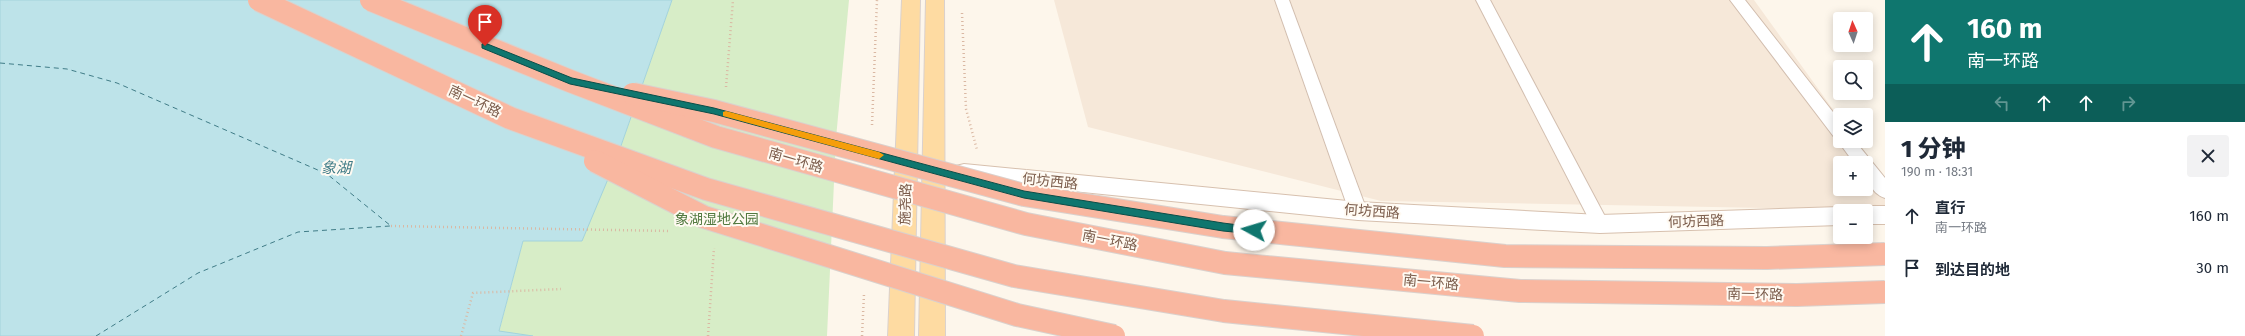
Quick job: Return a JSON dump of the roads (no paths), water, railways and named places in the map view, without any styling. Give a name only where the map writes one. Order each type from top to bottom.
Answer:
[{"type":"highway","name":"南一环路","points":[[259,0],[510,118],[706,189],[1014,276],[1224,312],[1473,336]]},
{"type":"highway","name":"南一环路","points":[[371,0],[570,81],[716,137],[1018,222],[1225,263],[1520,291],[1797,295],[1885,292]]},
{"type":"highway","points":[[570,81],[714,111],[1024,195],[1223,227],[1505,256],[1767,258],[1885,254]]},
{"type":"highway","points":[[510,118],[704,217],[1017,315],[1114,336]]},
{"type":"main road","name":"施尧路","points":[[901,336],[910,0]]},
{"type":"main road","name":"施尧路","points":[[932,336],[935,0]]},
{"type":"main road","name":"何坊西路","points":[[906,167],[1358,211],[1600,224],[1833,216]]},
{"type":"main road","points":[[1873,215],[1885,215]]},
{"type":"lane","points":[[1282,0],[1358,211]]},
{"type":"lane","points":[[1483,0],[1600,224]]},
{"type":"lane","points":[[1737,0],[1833,124]]},
{"type":"lane","points":[[1851,148],[1858,156]]},
{"type":"lane","points":[[1873,175],[1885,191]]},
{"type":"water","name":"象湖","points":[[0,0],[672,0],[616,160],[582,241],[523,241],[499,331],[533,336],[0,336]]},
{"type":"park label","name":"象湖湿地公园","points":[[717,219]]}]
